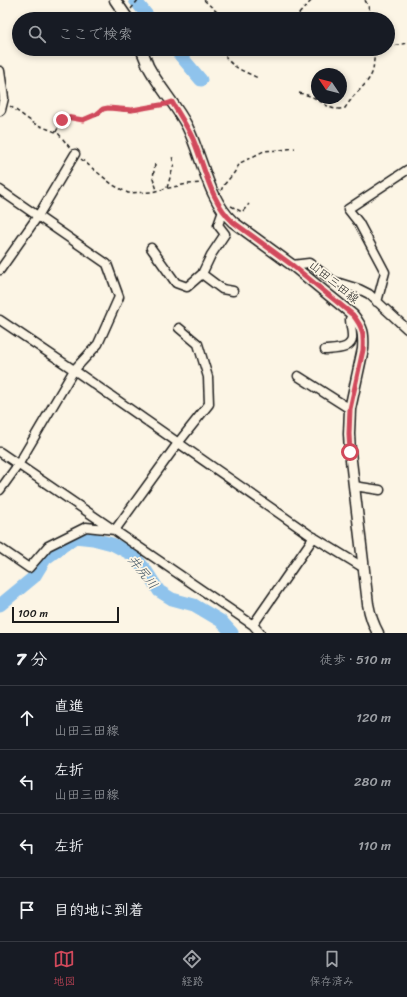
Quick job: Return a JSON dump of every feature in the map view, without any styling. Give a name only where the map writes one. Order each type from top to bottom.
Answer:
[{"type":"main road","points":[[115,0],[123,12]]},
{"type":"main road","name":"山田三田線","points":[[144,56],[149,67],[186,124],[209,183],[223,211],[233,222],[292,265],[353,315],[360,324],[364,340],[350,409],[350,446],[370,614],[373,625],[378,633]]},
{"type":"street","points":[[0,71],[4,98],[0,111]]},
{"type":"street","points":[[0,270],[38,216],[75,154]]},
{"type":"street","points":[[377,302],[385,272],[359,223],[348,209],[407,170]]},
{"type":"street","points":[[0,190],[107,264],[119,297],[98,344],[74,370],[18,465],[0,490]]},
{"type":"street","points":[[151,248],[176,283],[187,287],[202,274],[211,255],[225,234],[218,225],[223,211]]},
{"type":"street","points":[[292,265],[310,264],[333,281],[359,289],[369,294],[407,329]]},
{"type":"street","points":[[202,274],[222,289],[233,291]]},
{"type":"street","points":[[325,350],[348,346],[352,342],[350,320],[353,315]]},
{"type":"street","points":[[0,320],[314,537],[364,568]]},
{"type":"street","points":[[115,530],[178,443],[209,404],[208,376],[198,344],[179,328]]},
{"type":"street","points":[[298,376],[350,409]]},
{"type":"street","points":[[0,452],[253,625],[260,633]]},
{"type":"street","points":[[354,486],[380,490]]},
{"type":"street","points":[[0,548],[29,568],[48,546],[86,527],[115,530]]},
{"type":"street","points":[[253,625],[314,537]]},
{"type":"path","points":[[129,12],[138,0]]},
{"type":"path","points":[[204,0],[217,12]]},
{"type":"path","points":[[301,12],[312,0]]},
{"type":"path","points":[[365,0],[371,12]]},
{"type":"path","points":[[395,45],[407,43]]},
{"type":"path","points":[[225,56],[228,61],[236,68],[258,78]]},
{"type":"path","points":[[299,93],[314,98],[330,108],[339,110],[345,108],[352,98],[364,86],[371,75],[375,56]]},
{"type":"path","points":[[56,132],[62,120],[66,117],[83,120],[97,114],[103,109],[132,110],[172,102]]},
{"type":"path","points":[[220,195],[223,186],[240,163],[264,151],[295,148]]},
{"type":"path","points":[[167,188],[174,164],[172,156]]},
{"type":"path","points":[[155,164],[153,178],[157,190]]},
{"type":"waterway","points":[[135,0],[144,12]]},
{"type":"waterway","points":[[181,56],[201,80]]},
{"type":"waterway","name":"井尻川","points":[[0,605],[34,577],[45,559],[75,537],[93,539],[112,544],[133,555],[145,569],[159,591],[172,599],[194,605],[221,621],[232,633]]},
{"type":"route","points":[[62,120],[66,117],[83,120],[97,114],[103,109],[108,108],[132,110],[172,102],[186,124],[209,183],[223,211],[228,217],[292,265],[353,315],[360,324],[364,340],[350,409],[350,452]]}]
